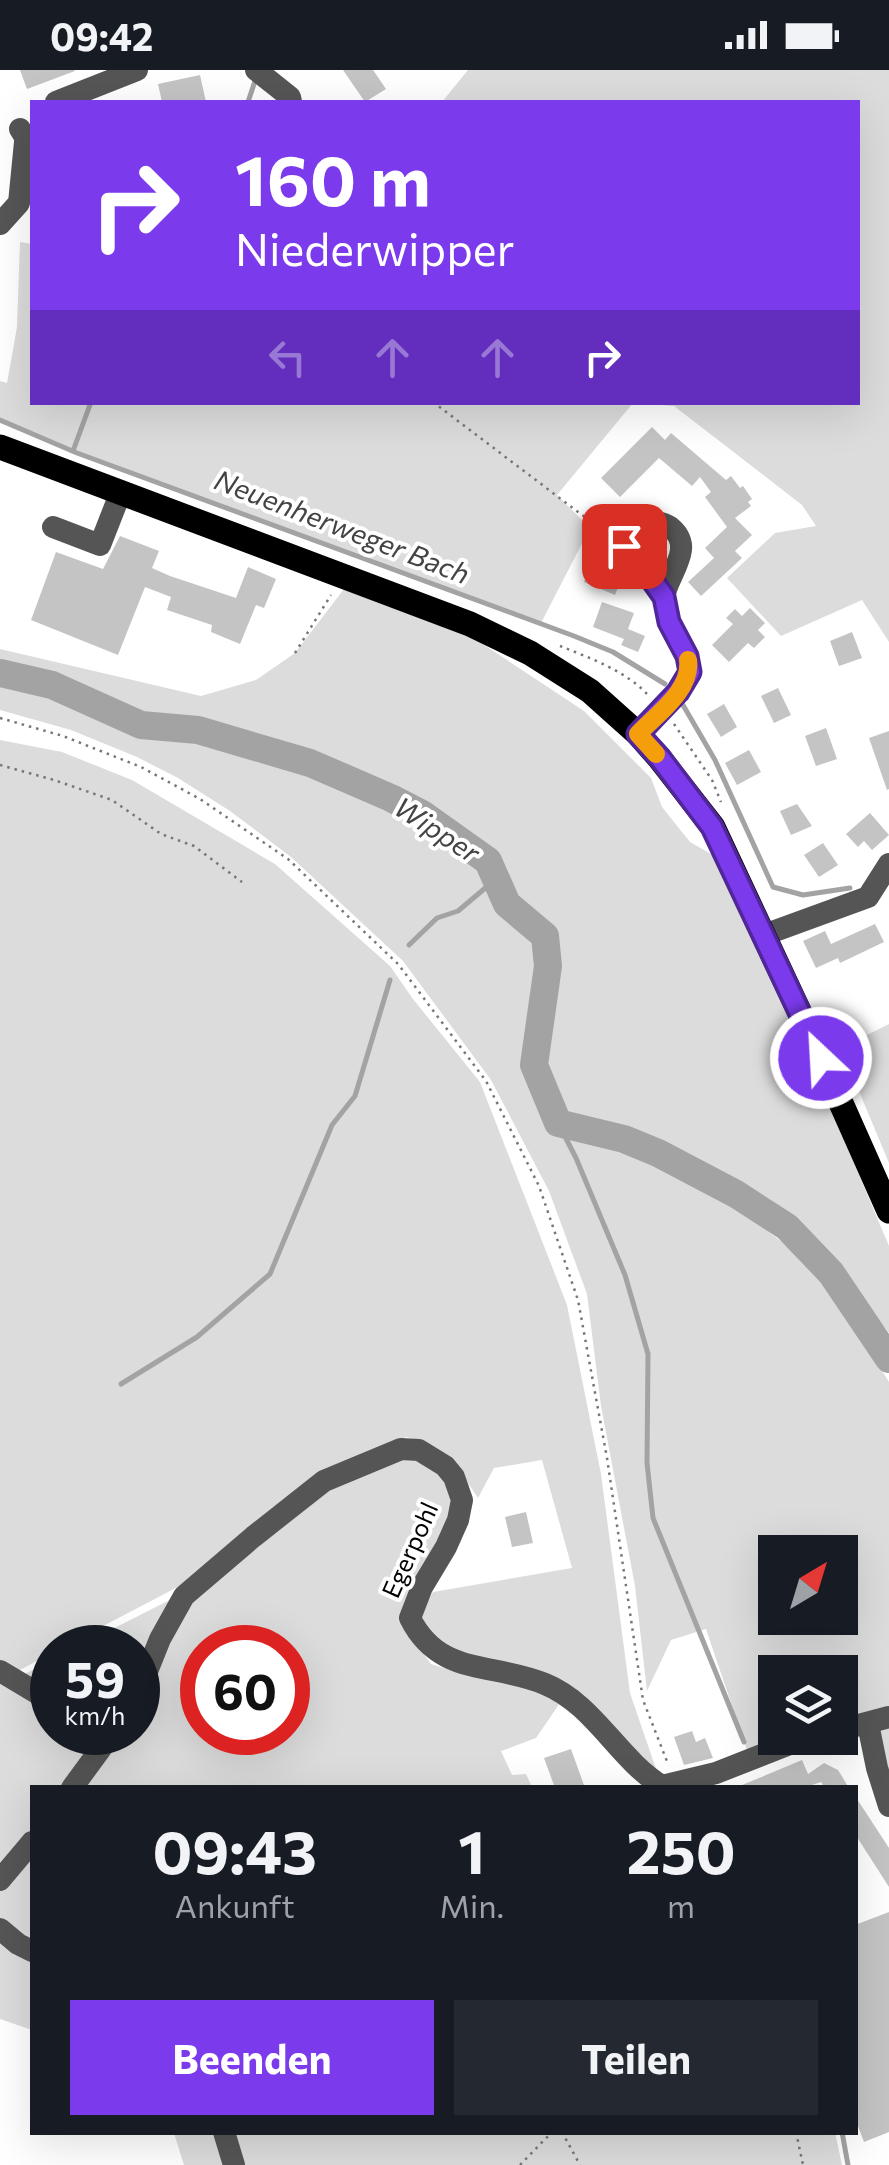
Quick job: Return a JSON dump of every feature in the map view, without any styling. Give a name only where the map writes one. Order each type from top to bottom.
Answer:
[{"type":"main road","points":[[0,447],[470,624],[530,653],[590,691],[660,758],[712,827],[889,1211]]},
{"type":"street","points":[[61,100],[136,70]]},
{"type":"street","points":[[256,70],[290,100]]},
{"type":"street","points":[[0,224],[19,203],[26,142],[17,124]]},
{"type":"street","points":[[53,527],[100,545],[120,494]]},
{"type":"street","points":[[638,734],[678,692],[690,672],[687,656],[669,622],[664,597],[680,556],[680,537],[660,522],[650,524],[624,546],[664,597]]},
{"type":"street","points":[[764,935],[868,897],[889,864]]},
{"type":"street","name":"Egerpohl","points":[[160,1638],[184,1596],[324,1481],[401,1449],[419,1450],[445,1466],[454,1477],[462,1500],[458,1520],[410,1618],[418,1635],[434,1652],[543,1683],[569,1697],[631,1763],[660,1785]]},
{"type":"street","points":[[0,1672],[30,1689]]},
{"type":"street","points":[[879,1720],[877,1768],[889,1806]]},
{"type":"street","points":[[74,1785],[94,1755]]},
{"type":"street","points":[[676,1784],[716,1774],[763,1755]]},
{"type":"street","name":"Egerpohl","points":[[669,1785],[676,1784]]},
{"type":"street","points":[[0,1880],[30,1844]]},
{"type":"street","points":[[0,1929],[30,1950]]},
{"type":"street","points":[[225,2135],[234,2165]]},
{"type":"path","points":[[436,405],[624,546]]},
{"type":"path","points":[[295,653],[342,576]]},
{"type":"path","points":[[560,646],[596,660],[642,688],[672,722],[712,780],[723,806]]},
{"type":"path","points":[[0,718],[63,736],[141,767],[200,799],[288,859],[398,964],[486,1081],[538,1186],[578,1300],[607,1458],[642,1700],[676,1784]]},
{"type":"path","points":[[0,765],[112,800],[161,834],[194,846],[242,882]]},
{"type":"path","points":[[520,2165],[549,2135]]},
{"type":"path","points":[[564,2135],[580,2165]]},
{"type":"path","points":[[797,2135],[803,2165]]},
{"type":"shaded area","points":[[468,70],[889,70],[889,642],[862,600],[781,636],[727,578],[775,533],[816,526],[802,505],[674,406],[660,405],[860,405],[860,100],[444,100]]},
{"type":"shaded area","points":[[20,242],[30,244],[30,405],[631,405],[557,495],[590,528],[540,625],[0,423],[0,381],[7,383],[17,327]]},
{"type":"shaded area","points":[[344,589],[472,637],[584,711],[651,778],[662,807],[690,842],[711,854],[755,936],[889,1246],[889,1333],[837,1265],[753,1196],[656,1144],[588,1117],[588,1139],[627,1146],[726,1200],[790,1248],[831,1287],[889,1382],[889,1806],[869,1724],[858,1726],[858,1655],[758,1655],[760,1755],[750,1759],[706,1629],[671,1640],[647,1691],[635,1586],[601,1406],[587,1294],[549,1191],[491,1080],[403,961],[291,857],[178,778],[71,730],[0,710],[0,649],[201,696],[256,680],[295,653]]},
{"type":"shaded area","points":[[0,740],[62,752],[132,780],[275,864],[390,966],[480,1082],[567,1305],[601,1474],[630,1693],[656,1769],[592,1709],[440,1644],[427,1631],[421,1613],[433,1592],[572,1568],[542,1460],[494,1468],[478,1498],[464,1477],[426,1442],[406,1437],[322,1476],[214,1568],[105,1625],[30,1625],[30,1665],[16,1672],[0,1666]]},
{"type":"shaded area","points":[[889,1024],[889,1163],[841,1048]]},
{"type":"shaded area","points":[[401,1455],[443,1469],[455,1499],[411,1637],[431,1664],[543,1688],[562,1700],[536,1738],[501,1751],[512,1775],[526,1774],[531,1785],[30,1785],[30,2029],[0,2019],[0,1680],[7,1683],[30,1671],[30,1755],[160,1755],[160,1625],[120,1625],[219,1575],[326,1490]]},
{"type":"shaded area","points":[[175,2135],[836,2135],[842,2165],[184,2165]]},
{"type":"building","points":[[20,70],[74,70],[75,71],[27,89]]},
{"type":"building","points":[[343,70],[373,70],[386,89],[364,100]]},
{"type":"building","points":[[200,75],[206,100],[162,100],[158,84]]},
{"type":"building","points":[[652,427],[665,440],[671,433],[726,480],[731,476],[752,499],[748,502],[751,506],[735,518],[752,535],[735,551],[742,558],[701,596],[688,582],[714,558],[705,548],[727,527],[705,497],[711,492],[700,477],[692,486],[659,458],[620,497],[601,478]]},
{"type":"building","points":[[120,536],[159,551],[152,568],[236,598],[248,567],[276,579],[264,608],[256,605],[240,644],[211,632],[212,625],[167,610],[171,597],[145,587],[118,655],[31,620],[56,552],[103,569]]},
{"type":"building","points":[[594,557],[625,569],[615,595],[584,582]]},
{"type":"building","points":[[602,602],[634,613],[628,629],[645,636],[638,652],[621,645],[624,639],[593,627]]},
{"type":"building","points":[[750,608],[765,623],[758,630],[765,637],[754,648],[748,643],[729,662],[712,645],[733,624],[726,618],[735,609],[742,616]]},
{"type":"building","points":[[852,632],[862,658],[839,666],[830,641]]},
{"type":"building","points":[[778,688],[791,715],[774,723],[761,696]]},
{"type":"building","points":[[724,704],[737,727],[721,737],[707,714]]},
{"type":"building","points":[[826,728],[837,759],[816,766],[805,736]]},
{"type":"building","points":[[889,731],[889,789],[887,790],[869,738]]},
{"type":"building","points":[[749,750],[761,772],[737,785],[725,763]]},
{"type":"building","points":[[797,804],[812,826],[791,835],[780,811]]},
{"type":"building","points":[[870,813],[889,835],[872,850],[864,841],[858,847],[846,834]]},
{"type":"building","points":[[823,843],[838,865],[819,877],[804,855]]},
{"type":"building","points":[[875,924],[884,942],[840,963],[838,958],[816,968],[803,941],[825,931],[831,944]]},
{"type":"building","points":[[526,1512],[533,1543],[512,1547],[505,1517]]},
{"type":"building","points":[[692,1731],[696,1742],[705,1738],[713,1758],[684,1765],[674,1737]]},
{"type":"building","points":[[571,1749],[584,1785],[554,1785],[544,1758]]},
{"type":"building","points":[[802,1760],[808,1774],[824,1763],[838,1770],[847,1785],[821,1782],[742,1785]]},
{"type":"building","points":[[858,1801],[889,1848],[889,1887],[858,1839]]},
{"type":"building","points":[[889,1912],[889,2132],[864,2142],[858,2126],[858,1924]]},
{"type":"waterway","points":[[249,100],[255,81]]},
{"type":"waterway","points":[[73,451],[90,405]]},
{"type":"waterway","name":"Neuenherweger Bach","points":[[0,420],[77,453],[574,636],[613,652],[665,684]]},
{"type":"waterway","name":"Wipper","points":[[0,673],[52,685],[141,725],[198,730],[310,763],[422,814],[488,861],[507,904],[545,936],[548,966],[534,1065],[558,1123],[624,1139],[658,1153],[736,1194],[787,1227],[831,1273],[889,1359]]},
{"type":"waterway","name":"Neuenherweger Bach","points":[[683,705],[715,760],[773,887],[803,895],[850,888]]},
{"type":"waterway","points":[[409,945],[437,918],[458,911],[496,879]]},
{"type":"waterway","points":[[121,1384],[197,1337],[270,1274],[332,1125],[355,1096],[390,980]]},
{"type":"waterway","points":[[558,1123],[625,1275],[648,1354],[647,1463],[653,1518],[744,1742]]},
{"type":"waterway","points":[[843,2135],[848,2165]]},
{"type":"slow traffic","points":[[656,754],[638,734],[684,685],[690,672],[688,660]]},
{"type":"route","points":[[624,546],[664,597],[669,622],[687,656],[690,672],[684,685],[638,734],[712,827],[821,1058]]}]
